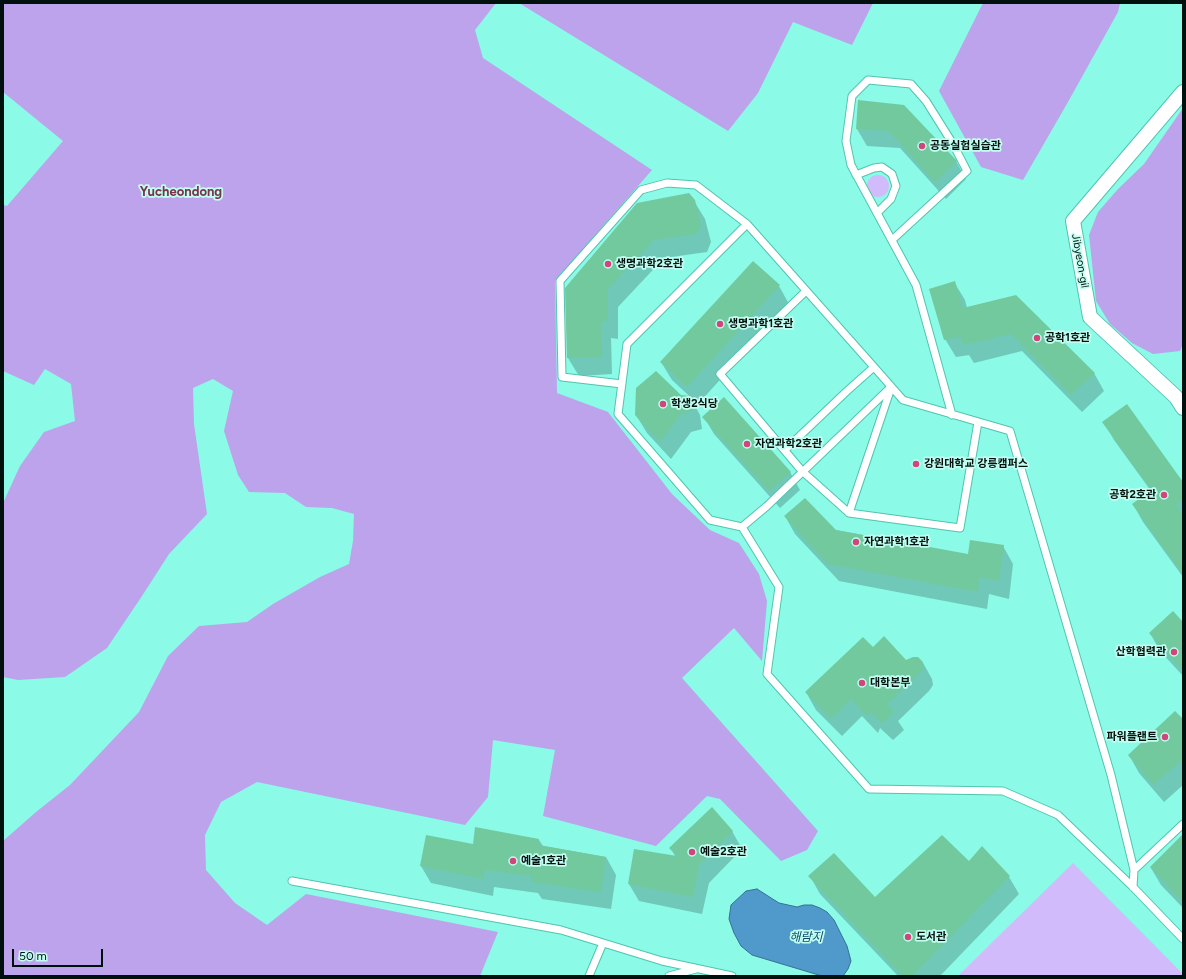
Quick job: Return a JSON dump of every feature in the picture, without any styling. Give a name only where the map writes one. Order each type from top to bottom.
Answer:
[{"type":"street","name":"Jibyeon-gil","points":[[1183,92],[1073,221],[1090,317],[1176,397],[1183,408]]},
{"type":"lane","points":[[892,240],[967,170],[953,144],[926,101],[911,84],[868,80],[852,96],[846,141],[851,166],[916,284],[952,414]]},
{"type":"lane","points":[[856,175],[874,168],[882,167],[892,174],[896,186],[891,200],[877,213]]},
{"type":"lane","points":[[622,384],[562,377],[560,281],[641,190],[667,183],[696,185],[747,224],[903,400],[1010,431],[1109,767],[1134,870],[1133,887]]},
{"type":"lane","points":[[747,224],[628,344],[618,414],[710,520],[742,527],[779,587],[767,674],[869,789],[1002,791],[1058,815],[1133,887],[1183,939]]},
{"type":"lane","points":[[806,291],[720,374],[802,471],[849,513],[960,528],[978,422]]},
{"type":"lane","points":[[785,450],[874,367]]},
{"type":"lane","points":[[742,527],[767,506],[891,386]]},
{"type":"lane","points":[[849,513],[891,386]]},
{"type":"lane","points":[[1134,870],[1183,824]]},
{"type":"lane","points":[[292,881],[561,930],[662,961],[732,976]]},
{"type":"lane","points":[[589,976],[603,943]]},
{"type":"lane","points":[[670,976],[698,969]]},
{"type":"shaded area","points":[[3,3],[496,3],[475,30],[483,58],[652,170],[555,281],[557,393],[608,412],[672,494],[710,530],[739,543],[759,574],[767,601],[762,661],[734,628],[682,678],[818,831],[807,850],[781,861],[720,799],[707,796],[656,846],[543,816],[555,750],[493,740],[488,797],[465,825],[257,782],[221,802],[205,835],[206,870],[235,903],[267,925],[306,894],[498,932],[480,976],[3,976],[3,841],[70,785],[139,712],[168,656],[199,626],[247,622],[273,604],[320,577],[349,564],[353,541],[354,514],[332,508],[306,507],[285,493],[249,492],[238,475],[224,431],[233,391],[213,379],[193,388],[194,424],[207,514],[169,554],[107,648],[65,677],[18,680],[3,677],[3,502],[20,466],[44,432],[75,421],[71,384],[45,369],[34,385],[3,371],[3,205],[7,206],[63,141],[3,92]]},
{"type":"shaded area","points":[[519,3],[873,3],[852,45],[793,22],[758,93],[728,131]]},
{"type":"shaded area","points":[[983,3],[1120,3],[1118,12],[1023,180],[981,167],[939,91]]},
{"type":"shaded area","points":[[1183,108],[1183,344],[1180,351],[1153,354],[1132,343],[1110,324],[1096,301],[1089,235],[1098,212],[1118,189],[1144,164]]},
{"type":"shaded area","points":[[878,175],[886,178],[889,186],[886,194],[878,197],[870,194],[867,186],[870,178]]},
{"type":"shaded area","points":[[1073,863],[1183,974],[1183,976],[958,976]]},
{"type":"water","name":"해람지","points":[[757,889],[779,903],[797,907],[812,905],[827,912],[834,920],[847,946],[851,961],[843,976],[822,976],[752,955],[741,946],[729,919],[731,905],[746,891]]},
{"type":"building","name":"공동실험실습관","points":[[858,100],[904,105],[957,161],[935,182],[889,131],[856,129]]},
{"type":"building","name":"생명과학2호관","points":[[689,193],[695,200],[701,224],[697,234],[654,240],[608,289],[608,322],[601,321],[602,357],[567,358],[565,288],[637,203]]},
{"type":"building","name":"생명과학1호관","points":[[753,261],[780,285],[687,387],[660,362]]},
{"type":"building","name":"공학1호관","points":[[955,281],[963,308],[1016,295],[1095,373],[1071,395],[1011,334],[963,345],[961,337],[944,340],[929,289]]},
{"type":"building","name":"학생2식당","points":[[656,371],[681,395],[690,396],[693,411],[681,414],[660,442],[635,415],[636,388]]},
{"type":"building","name":"자연과학2호관","points":[[724,397],[791,472],[769,491],[702,417]]},
{"type":"building","name":"공학2호관","points":[[1127,404],[1183,482],[1183,500],[1176,505],[1183,515],[1183,575],[1132,504],[1151,490],[1102,422]]},
{"type":"building","name":"자연과학1호관","points":[[805,498],[836,530],[968,554],[970,540],[1004,545],[999,581],[979,577],[978,592],[828,564],[784,516]]},
{"type":"building","name":"산학협력관","points":[[1173,611],[1183,622],[1183,671],[1149,633]]},
{"type":"building","name":"대학본부","points":[[884,636],[906,660],[913,657],[918,657],[922,661],[924,667],[920,673],[887,704],[894,712],[882,723],[870,712],[867,716],[851,699],[831,719],[805,692],[863,637],[873,647]]},
{"type":"building","name":"파워플랜트","points":[[1175,711],[1183,719],[1183,759],[1153,785],[1128,755]]},
{"type":"building","name":"예술2호관","points":[[712,807],[733,831],[699,865],[693,897],[628,884],[634,849],[677,856],[669,848]]},
{"type":"building","name":"예술1호관","points":[[475,827],[539,839],[539,845],[606,857],[601,892],[531,882],[531,876],[485,870],[483,879],[420,866],[426,835],[473,844]]},
{"type":"building","points":[[1183,834],[1183,902],[1150,867]]},
{"type":"building","name":"도서관","points":[[942,835],[969,861],[982,846],[1010,876],[912,976],[903,976],[808,876],[834,853],[875,897]]},
{"type":"place","name":"공동실험실습관","points":[[922,146]]},
{"type":"place","name":"생명과학2호관","points":[[608,264]]},
{"type":"place","name":"생명과학1호관","points":[[720,324]]},
{"type":"place","name":"공학1호관","points":[[1037,338]]},
{"type":"place","name":"학생2식당","points":[[663,404]]},
{"type":"place","name":"자연과학2호관","points":[[747,444]]},
{"type":"place","name":"강원대학교 강릉캠퍼스","points":[[916,464]]},
{"type":"place","name":"공학2호관","points":[[1164,495]]},
{"type":"place","name":"자연과학1호관","points":[[856,542]]},
{"type":"place","name":"산학협력관","points":[[1174,652]]},
{"type":"place","name":"대학본부","points":[[862,683]]},
{"type":"place","name":"파워플랜트","points":[[1165,737]]},
{"type":"place","name":"예술2호관","points":[[692,852]]},
{"type":"place","name":"예술1호관","points":[[513,861]]},
{"type":"place","name":"도서관","points":[[908,937]]},
{"type":"district","name":"Yucheondong","points":[[181,192]]}]
